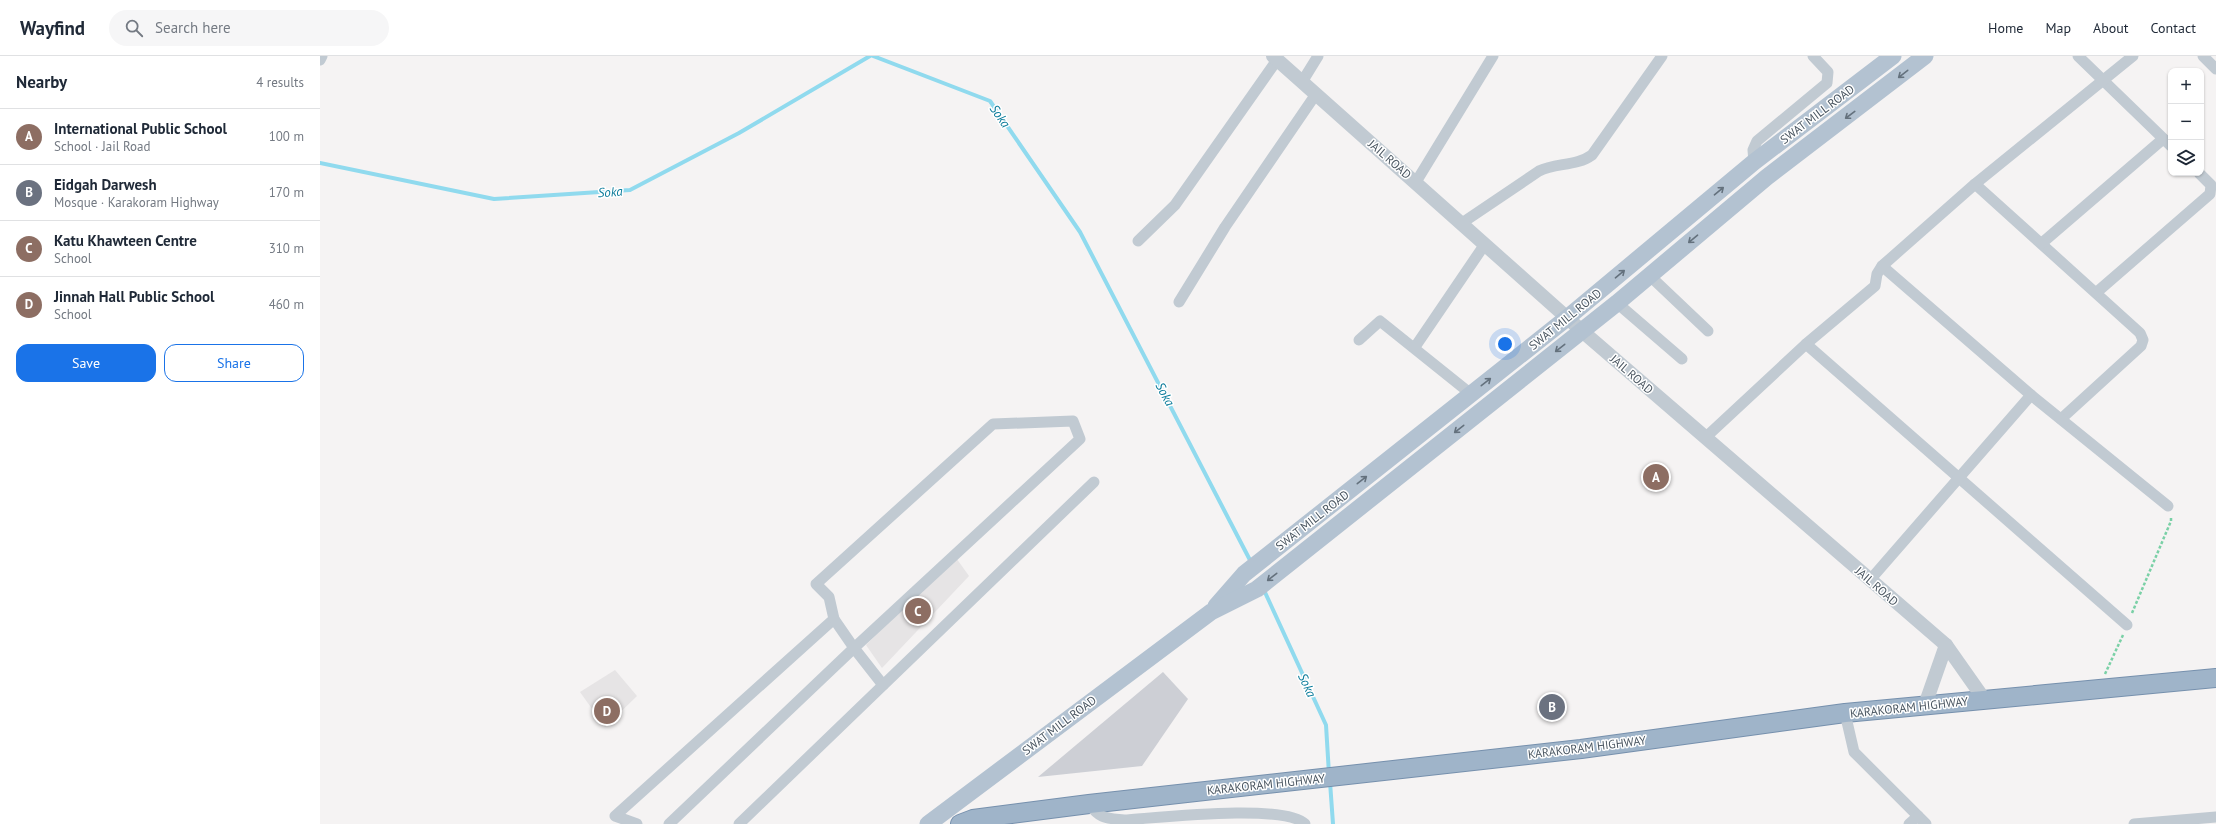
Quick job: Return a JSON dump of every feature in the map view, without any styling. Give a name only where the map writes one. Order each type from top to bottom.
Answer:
[{"type":"highway","name":"KARAKORAM HIGHWAY","points":[[960,824],[973,819],[1090,804],[1581,749],[1845,713],[2216,678]]},
{"type":"main road","name":"SWAT MILL ROAD","points":[[1211,612],[1244,574],[1567,318],[1754,162],[1892,56]]},
{"type":"main road","name":"SWAT MILL ROAD","points":[[928,824],[1211,612],[1257,589],[1617,303],[1767,177],[1925,56]]},
{"type":"street","points":[[320,60],[322,56]]},
{"type":"street","points":[[1302,82],[1318,56]]},
{"type":"street","points":[[1416,182],[1493,56]]},
{"type":"street","points":[[1462,223],[1539,171],[1551,166],[1582,160],[1592,155],[1662,56]]},
{"type":"street","points":[[1754,162],[1754,150],[1757,141],[1827,83],[1828,72],[1813,56]]},
{"type":"street","points":[[2042,243],[2167,143],[2078,56]]},
{"type":"street","points":[[1706,437],[1806,344],[1875,286],[1877,274],[1882,266],[1975,184],[2133,56]]},
{"type":"street","points":[[2203,56],[2216,69]]},
{"type":"street","points":[[1138,241],[1175,205],[1275,58]]},
{"type":"street","name":"JAIL ROAD","points":[[1275,58],[1567,318],[1946,645],[1984,699]]},
{"type":"street","points":[[1179,302],[1225,226],[1316,94]]},
{"type":"street","points":[[2097,292],[2210,194],[2211,185],[2201,176]]},
{"type":"street","points":[[1975,184],[2097,292],[2140,333],[2143,340],[2141,346],[2061,419]]},
{"type":"street","points":[[1415,347],[1485,244]]},
{"type":"street","points":[[1882,266],[2031,395],[2168,506]]},
{"type":"street","points":[[1650,276],[1708,331]]},
{"type":"street","points":[[1617,303],[1682,359]]},
{"type":"street","points":[[1359,340],[1380,321],[1415,347],[1471,394]]},
{"type":"street","points":[[1806,344],[1957,478],[2127,625]]},
{"type":"street","points":[[1870,580],[1957,478],[2031,395]]},
{"type":"street","points":[[670,824],[854,648],[1080,439],[1073,421],[993,424],[816,584],[829,596],[834,619],[854,648],[883,685]]},
{"type":"street","points":[[739,824],[1094,482]]},
{"type":"street","points":[[637,824],[615,816],[834,619]]},
{"type":"street","points":[[1925,705],[1946,645]]},
{"type":"street","points":[[1845,713],[1854,752],[1926,824]]},
{"type":"street","points":[[1090,804],[1096,814],[1104,818],[1124,820],[1246,811],[1286,817],[1305,824]]},
{"type":"street","points":[[1908,824],[1918,816]]},
{"type":"street","points":[[2134,824],[2216,817]]},
{"type":"path","points":[[2099,688],[2171,521],[2168,506]]},
{"type":"shaded area","points":[[954,555],[969,576],[882,668],[866,645]]},
{"type":"shaded area","points":[[615,670],[637,696],[605,727],[580,692]]},
{"type":"building","points":[[1163,672],[1188,699],[1142,766],[1038,777]]},
{"type":"waterway","name":"Soka","points":[[320,163],[494,199],[630,190],[739,133],[870,56]]},
{"type":"waterway","name":"Soka","points":[[873,56],[990,101],[1080,232],[1252,564]]},
{"type":"waterway","name":"Soka","points":[[1263,588],[1326,725],[1329,774]]},
{"type":"waterway","name":"Soka","points":[[1330,782],[1333,824]]},
{"type":"place","name":"International Public School","points":[[1656,477]]},
{"type":"place","name":"Katu Khawteen Centre","points":[[918,611]]},
{"type":"place","name":"Eidgah Darwesh","points":[[1552,707]]},
{"type":"place","name":"Jinnah Hall Public School","points":[[607,711]]}]
